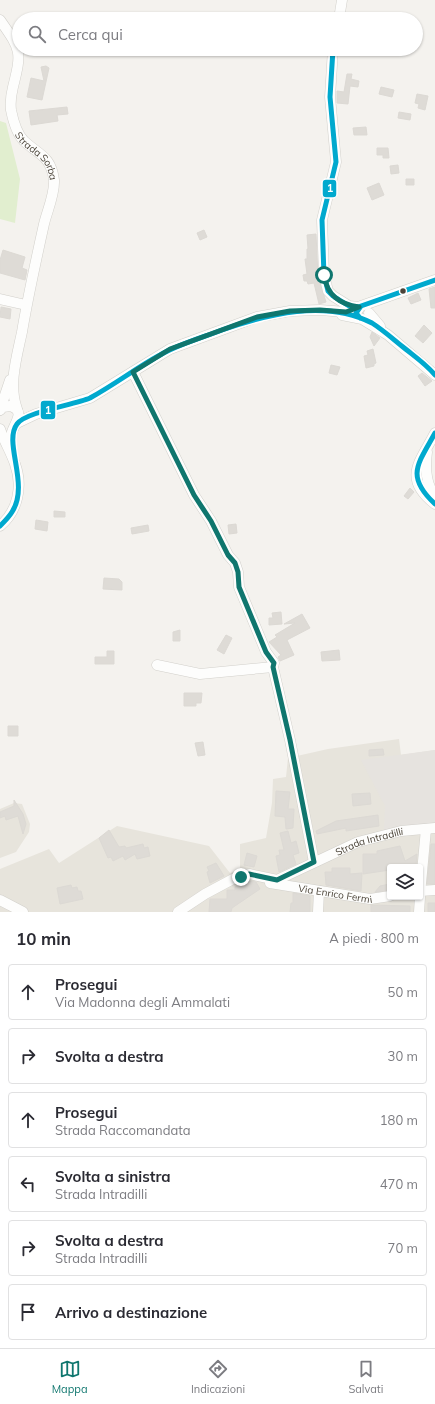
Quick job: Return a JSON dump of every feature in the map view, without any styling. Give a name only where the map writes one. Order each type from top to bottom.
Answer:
[{"type":"street","points":[[340,12],[342,0]]},
{"type":"street","name":"Strada Sorba","points":[[0,20],[12,36]]},
{"type":"street","name":"Strada Sorba","points":[[15,367],[26,305],[54,181],[48,160],[24,141],[16,127],[11,111],[10,99],[19,67],[18,56]]},
{"type":"street","points":[[333,56],[330,97],[336,162],[322,220],[324,275],[328,291],[349,306],[363,312],[435,374]]},
{"type":"street","points":[[0,422],[9,427],[36,414],[90,398],[170,349],[257,317],[290,311],[363,312],[380,300],[435,280]]},
{"type":"street","points":[[0,299],[26,305]]},
{"type":"street","points":[[0,410],[15,367]]},
{"type":"street","points":[[12,456],[11,436],[19,417],[13,391],[15,367]]},
{"type":"street","points":[[133,372],[194,495],[211,521],[228,555],[235,563],[238,572],[239,587],[266,652],[274,663],[273,667],[290,740],[314,862]]},
{"type":"street","points":[[0,410],[6,406],[24,414],[36,414]]},
{"type":"street","points":[[0,429],[12,456],[18,475],[17,500],[11,514],[0,526]]},
{"type":"street","points":[[435,433],[420,459],[417,471],[417,483],[423,494],[435,504]]},
{"type":"street","points":[[428,446],[426,464],[427,477],[435,496]]},
{"type":"street","points":[[157,665],[200,674],[273,667]]},
{"type":"street","points":[[423,873],[430,828]]},
{"type":"street","name":"Strada Intradilli","points":[[241,877],[249,874],[277,880],[314,862],[364,841],[401,831],[430,828]]},
{"type":"street","points":[[178,912],[205,894],[241,877]]},
{"type":"street","name":"Via Enrico Fermi","points":[[241,877],[280,886],[370,900],[387,897]]},
{"type":"street","points":[[423,892],[435,890]]},
{"type":"street","points":[[318,912],[319,892]]},
{"type":"street","points":[[0,900],[22,912]]},
{"type":"street","points":[[419,912],[420,900]]},
{"type":"shaded area","points":[[399,739],[401,755],[435,750],[435,912],[0,912],[0,869],[49,849],[59,863],[117,826],[209,846],[230,873],[240,870],[240,844],[266,838],[272,803],[273,779],[286,777],[288,758],[328,749]]},
{"type":"shaded area","points":[[435,750],[435,824],[384,830],[385,806],[361,760]]},
{"type":"shaded area","points":[[14,803],[22,804],[30,824],[29,832],[16,852],[0,858],[0,809]]},
{"type":"green space","points":[[0,121],[6,123],[20,179],[15,223],[0,219]]},
{"type":"building","points":[[46,66],[49,68],[42,100],[27,97],[31,78],[44,81],[41,67]]},
{"type":"building","points":[[347,74],[352,74],[351,79],[359,81],[358,87],[350,86],[348,104],[337,103],[337,91],[344,92]]},
{"type":"building","points":[[381,87],[394,90],[392,97],[379,94]]},
{"type":"building","points":[[417,94],[428,96],[425,110],[418,108],[419,104],[415,103]]},
{"type":"building","points":[[67,107],[68,114],[57,115],[58,121],[31,125],[29,111]]},
{"type":"building","points":[[399,112],[411,114],[410,120],[398,118]]},
{"type":"building","points":[[366,127],[367,135],[354,135],[353,128]]},
{"type":"building","points":[[377,148],[388,148],[389,158],[383,158],[383,155],[377,155]]},
{"type":"building","points":[[398,165],[399,173],[391,174],[390,166]]},
{"type":"building","points":[[406,179],[414,179],[414,185],[406,185]]},
{"type":"building","points":[[379,183],[384,195],[372,200],[367,188]]},
{"type":"building","points":[[204,230],[207,237],[200,240],[197,233]]},
{"type":"building","points":[[316,234],[318,276],[326,302],[319,304],[314,283],[308,284],[307,281],[304,281],[303,275],[307,274],[305,259],[307,259],[308,249],[307,235]]},
{"type":"building","points":[[3,250],[25,257],[22,268],[27,270],[25,280],[0,273],[0,260]]},
{"type":"building","points":[[435,287],[435,308],[431,308],[429,289]]},
{"type":"building","points":[[418,293],[421,300],[411,304],[408,298]]},
{"type":"building","points":[[1,307],[11,309],[10,319],[0,317]]},
{"type":"building","points":[[424,325],[432,333],[423,343],[415,336]]},
{"type":"building","points":[[372,332],[380,338],[374,346],[370,337]]},
{"type":"building","points":[[373,349],[376,363],[374,366],[366,368],[364,356],[368,355],[367,351]]},
{"type":"building","points":[[331,365],[340,367],[337,375],[329,373]]},
{"type":"building","points":[[422,373],[432,381],[425,386],[418,376]]},
{"type":"building","points":[[410,488],[414,492],[408,499],[404,496]]},
{"type":"building","points":[[54,511],[65,512],[65,517],[54,517]]},
{"type":"building","points":[[36,520],[48,522],[47,531],[35,529]]},
{"type":"building","points":[[236,524],[237,533],[229,534],[228,525]]},
{"type":"building","points":[[148,525],[149,531],[132,534],[131,528]]},
{"type":"building","points":[[104,578],[119,579],[122,582],[122,590],[103,589]]},
{"type":"building","points":[[281,612],[282,624],[269,625],[269,618],[273,618],[272,613]]},
{"type":"building","points":[[302,614],[310,628],[287,640],[294,655],[280,661],[278,657],[281,655],[269,642],[277,637],[275,635],[295,623],[284,624]]},
{"type":"building","points":[[180,630],[180,641],[173,641],[173,632]]},
{"type":"building","points":[[226,635],[232,638],[224,654],[217,650]]},
{"type":"building","points":[[339,650],[340,660],[322,661],[321,652]]},
{"type":"building","points":[[107,651],[114,651],[114,664],[95,664],[95,657],[107,657]]},
{"type":"building","points":[[184,693],[202,693],[201,703],[196,703],[196,706],[184,706]]},
{"type":"building","points":[[8,726],[18,726],[18,736],[8,736]]},
{"type":"building","points":[[203,742],[205,755],[198,756],[195,743]]},
{"type":"building","points":[[383,749],[384,755],[369,756],[369,750]]},
{"type":"building","points":[[276,791],[290,792],[288,809],[294,809],[293,828],[286,829],[285,817],[275,816]]},
{"type":"building","points":[[370,793],[371,804],[353,806],[352,794]]},
{"type":"building","points":[[14,800],[23,814],[26,824],[23,834],[18,816],[6,820],[5,816],[0,818],[0,812],[14,806]]},
{"type":"building","points":[[378,815],[379,826],[346,831],[346,828],[317,834],[316,831],[336,821]]},
{"type":"building","points":[[109,830],[119,847],[125,846],[126,848],[143,844],[144,848],[148,847],[150,856],[137,859],[135,854],[125,860],[123,856],[113,861],[111,857],[108,858],[99,838]]},
{"type":"building","points":[[288,831],[291,843],[296,841],[299,853],[293,855],[296,864],[279,872],[276,856],[280,855],[279,850],[284,850],[280,833]]},
{"type":"building","points":[[431,844],[435,844],[435,884],[427,884]]},
{"type":"building","points":[[400,846],[405,861],[417,854],[416,864],[387,864],[387,870],[363,874],[363,854],[377,854],[377,851]]},
{"type":"building","points":[[247,853],[257,856],[254,867],[244,865]]},
{"type":"building","points":[[216,863],[224,876],[210,883],[207,872],[209,871],[207,867]]},
{"type":"building","points":[[332,868],[350,868],[350,874],[362,873],[361,891],[326,885],[325,872],[332,872]]},
{"type":"building","points":[[250,881],[256,882],[260,889],[232,908],[231,912],[209,912],[210,899],[227,899],[227,890],[235,890],[235,887]]},
{"type":"building","points":[[71,885],[72,888],[77,887],[78,891],[81,891],[83,899],[60,904],[57,888]]},
{"type":"building","points":[[387,885],[387,890],[375,892],[380,886]]},
{"type":"building","points":[[293,893],[310,896],[310,912],[290,912],[291,903],[293,903]]},
{"type":"building","points":[[428,903],[435,903],[435,912],[428,912]]},
{"type":"building","points":[[371,905],[410,906],[410,912],[371,912]]},
{"type":"transit line","name":"1","points":[[333,56],[330,97],[336,162],[322,220],[324,275],[328,291],[333,296],[349,306],[359,307]]},
{"type":"transit line","name":"1","points":[[360,318],[356,313],[361,306],[435,280]]},
{"type":"transit line","name":"1","points":[[0,526],[11,514],[17,501],[18,477],[13,442],[17,424],[39,412],[90,398],[167,351],[222,330],[277,314],[316,310],[354,316],[372,323],[420,360],[435,375]]},
{"type":"transit line","name":"1","points":[[435,433],[417,470],[417,477],[420,485],[435,504]]},
{"type":"route","points":[[241,877],[249,874],[277,880],[314,862],[306,828],[281,695],[273,667],[274,663],[266,652],[239,587],[238,572],[235,563],[228,555],[211,521],[194,495],[133,372],[170,349],[257,317],[290,311],[320,310],[346,312],[352,311],[359,307],[349,306],[333,296],[328,291],[325,284],[324,275]]}]
